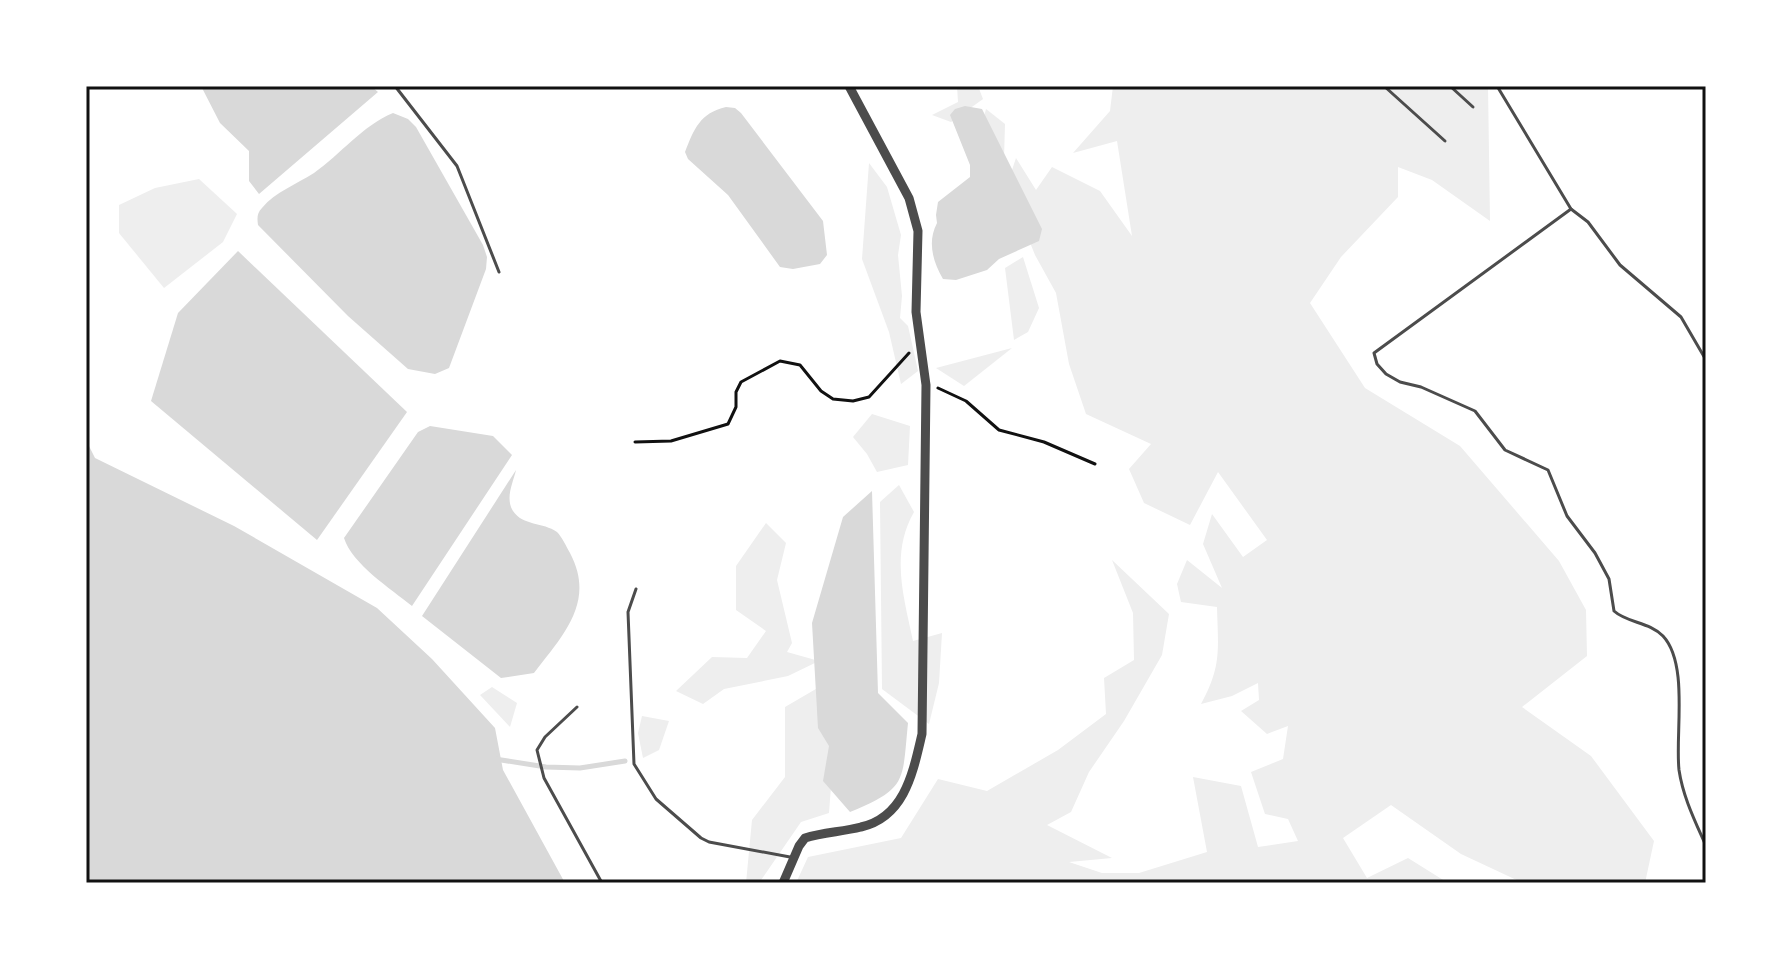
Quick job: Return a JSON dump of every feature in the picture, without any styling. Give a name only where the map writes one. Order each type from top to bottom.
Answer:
[{"type":"street","points":[[783,883],[805,838],[863,827],[885,817],[904,794],[912,776],[922,734],[926,385],[922,338],[916,312],[918,231],[909,198],[849,86]]},
{"type":"lane","points":[[395,86],[457,166],[499,272]]},
{"type":"lane","points":[[1384,86],[1445,141]]},
{"type":"lane","points":[[1450,86],[1473,107]]},
{"type":"lane","points":[[1497,86],[1571,209],[1588,222],[1620,265],[1681,317],[1706,360]]},
{"type":"lane","points":[[1571,209],[1374,353],[1377,364],[1386,374],[1475,411],[1505,450],[1548,470],[1567,516],[1595,553],[1609,579],[1614,611],[1621,617],[1661,633],[1669,644],[1679,686],[1679,767],[1684,795],[1706,846]]},
{"type":"lane","points":[[636,589],[628,612],[634,764],[656,799],[701,838],[794,857]]},
{"type":"lane","points":[[577,707],[545,737],[537,750],[544,778],[602,883]]},
{"type":"path","points":[[635,442],[671,441],[728,424],[736,407],[736,392],[741,382],[780,361],[800,365],[821,391],[833,399],[853,401],[869,397],[922,338]]},
{"type":"path","points":[[926,385],[966,401],[999,430],[1044,442],[1095,464]]},
{"type":"shaded area","points":[[201,86],[371,86],[378,92],[259,194],[249,181],[249,151],[220,123]]},
{"type":"shaded area","points":[[957,86],[978,86],[983,99],[951,122],[932,115],[958,102]]},
{"type":"shaded area","points":[[1113,86],[1488,86],[1490,221],[1432,180],[1398,167],[1398,197],[1341,257],[1310,303],[1365,388],[1460,446],[1559,561],[1586,610],[1587,656],[1522,707],[1591,756],[1654,841],[1645,883],[1523,883],[1461,854],[1391,805],[1343,838],[1367,878],[1408,858],[1448,883],[796,883],[808,857],[901,838],[938,779],[987,791],[1058,750],[1106,714],[1104,678],[1134,660],[1133,613],[1112,560],[1169,614],[1162,655],[1124,721],[1089,772],[1071,812],[1047,825],[1112,858],[1069,862],[1102,873],[1139,873],[1207,852],[1193,777],[1241,786],[1258,847],[1298,841],[1288,819],[1265,814],[1251,772],[1283,759],[1288,726],[1267,734],[1241,711],[1259,700],[1258,683],[1232,696],[1201,704],[1216,668],[1217,607],[1181,602],[1177,584],[1187,560],[1222,588],[1203,544],[1212,514],[1243,557],[1267,540],[1218,472],[1190,525],[1144,503],[1129,469],[1151,444],[1086,414],[1069,364],[1056,293],[1035,255],[1007,185],[1016,158],[1036,190],[1052,167],[1100,191],[1132,236],[1117,141],[1073,153],[1110,111]]},
{"type":"shaded area","points":[[965,106],[982,109],[1042,229],[1039,241],[999,259],[987,270],[956,280],[943,279],[934,259],[932,237],[937,223],[938,202],[970,177],[970,165],[950,115],[955,109]]},
{"type":"shaded area","points":[[726,107],[735,108],[741,113],[823,221],[827,255],[820,264],[793,269],[780,267],[728,195],[688,159],[685,152],[699,123],[710,113]]},
{"type":"shaded area","points":[[986,109],[1005,124],[1004,158],[975,151]]},
{"type":"shaded area","points":[[393,113],[408,119],[416,127],[487,257],[486,269],[449,368],[435,374],[408,369],[348,316],[258,225],[259,212],[273,197],[314,173],[371,125]]},
{"type":"shaded area","points":[[869,163],[887,187],[901,235],[898,255],[902,296],[900,318],[908,326],[918,371],[901,384],[889,332],[862,259]]},
{"type":"shaded area","points":[[199,179],[237,214],[223,242],[164,288],[119,233],[119,205],[155,188]]},
{"type":"shaded area","points":[[238,251],[407,412],[317,540],[151,401],[178,313]]},
{"type":"shaded area","points":[[1023,257],[1039,308],[1028,332],[1014,340],[1005,268]]},
{"type":"shaded area","points":[[1012,348],[964,386],[936,368]]},
{"type":"shaded area","points":[[872,414],[910,426],[908,465],[877,472],[853,437]]},
{"type":"shaded area","points":[[430,426],[493,436],[512,455],[412,606],[363,566],[344,538],[418,432]]},
{"type":"shaded area","points":[[86,440],[95,458],[234,526],[377,608],[432,659],[495,728],[503,770],[565,883],[86,883]]},
{"type":"shaded area","points":[[516,470],[510,496],[513,511],[522,519],[559,534],[577,571],[578,602],[565,631],[534,673],[501,678],[422,616]]},
{"type":"shaded area","points":[[899,485],[914,512],[902,544],[901,560],[903,592],[913,641],[942,633],[939,683],[929,724],[882,689],[880,502]]},
{"type":"shaded area","points":[[872,491],[878,693],[908,723],[905,758],[898,781],[883,796],[850,812],[823,781],[829,746],[818,728],[812,623],[843,517]]},
{"type":"shaded area","points":[[766,523],[786,543],[777,580],[792,643],[787,652],[819,661],[788,676],[724,689],[703,704],[676,691],[712,657],[747,658],[766,631],[736,610],[736,566]]},
{"type":"shaded area","points":[[821,686],[835,733],[829,813],[801,822],[759,883],[746,883],[752,820],[785,777],[785,707]]},
{"type":"shaded area","points":[[492,687],[517,703],[510,727],[480,695]]},
{"type":"shaded area","points":[[642,716],[669,721],[659,750],[643,758],[638,733]]},
{"type":"waterway","points":[[495,759],[546,767],[580,768],[625,761]]}]
